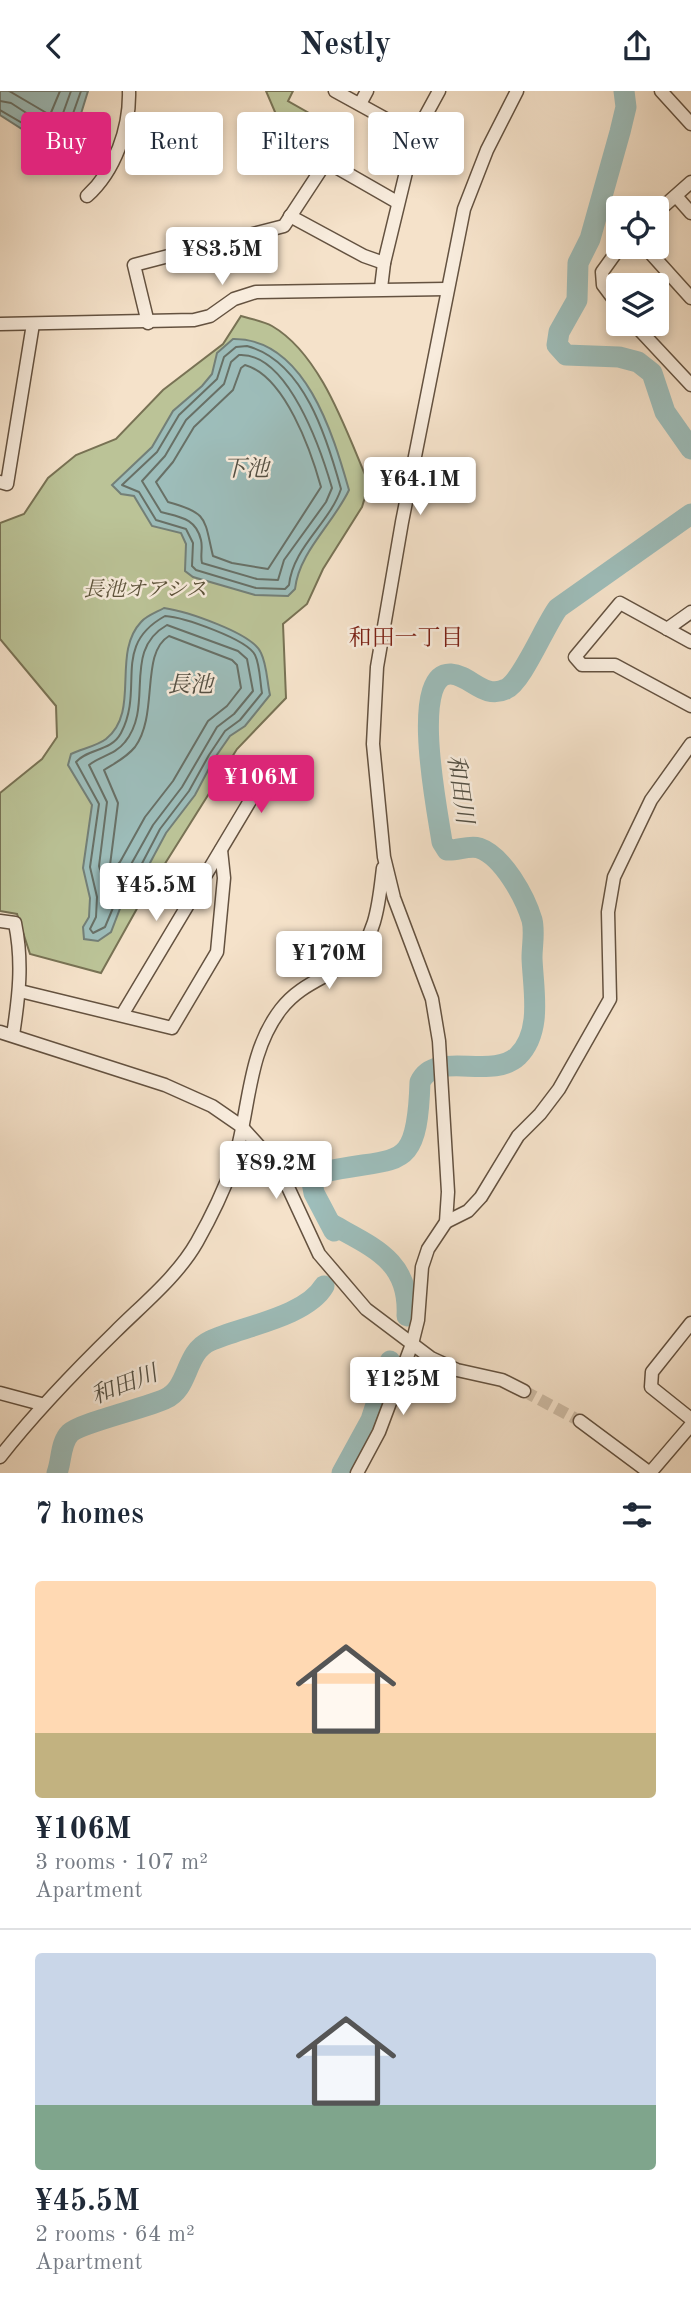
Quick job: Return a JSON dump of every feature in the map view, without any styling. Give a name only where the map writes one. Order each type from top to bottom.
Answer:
[{"type":"street","points":[[87,196],[109,171],[129,112],[129,91]]},
{"type":"street","points":[[335,91],[374,112]]},
{"type":"street","points":[[360,104],[367,91]]},
{"type":"street","points":[[428,112],[439,91]]},
{"type":"street","points":[[446,1222],[447,1178],[432,999],[394,898],[384,857],[373,731],[377,667],[446,289],[470,191],[517,91]]},
{"type":"street","points":[[661,91],[691,124]]},
{"type":"street","points":[[148,323],[134,265],[284,226],[317,175]]},
{"type":"street","points":[[349,175],[397,202]]},
{"type":"street","points":[[382,288],[384,263],[404,175]]},
{"type":"street","points":[[669,202],[691,182]]},
{"type":"street","points":[[676,196],[691,213]]},
{"type":"street","points":[[290,216],[364,256],[384,263]]},
{"type":"street","points":[[606,289],[602,272],[611,259]]},
{"type":"street","points":[[656,259],[691,298]]},
{"type":"street","points":[[0,324],[148,323],[210,316],[234,299],[256,292],[446,289]]},
{"type":"street","points":[[0,482],[7,484],[33,324]]},
{"type":"street","points":[[645,336],[691,385]]},
{"type":"street","points":[[691,642],[620,603],[575,657],[583,665],[615,665],[691,706]]},
{"type":"street","points":[[667,629],[691,612]]},
{"type":"street","points":[[357,1473],[379,1432],[412,1345],[418,1320],[422,1267],[428,1249],[446,1222],[468,1211],[481,1197],[518,1136],[540,1114],[559,1089],[610,999],[608,912],[614,877],[651,800],[691,744]]},
{"type":"street","points":[[122,1016],[272,764]]},
{"type":"street","points":[[20,991],[172,1028],[217,952],[224,878],[221,850]]},
{"type":"street","points":[[0,1457],[41,1404],[175,1273],[197,1242],[233,1165],[257,1060],[266,1035],[281,1009],[303,988],[349,961],[364,944],[374,922],[384,857]]},
{"type":"street","points":[[0,921],[15,923],[22,955],[20,991],[6,1034],[165,1085],[212,1106],[241,1126],[269,1157],[287,1185],[320,1254],[366,1309],[431,1358],[457,1370],[502,1380],[524,1391]]},
{"type":"street","points":[[691,1323],[652,1372],[651,1387],[691,1419]]},
{"type":"street","points":[[0,1393],[41,1404]]},
{"type":"street","points":[[580,1421],[650,1473],[691,1425]]},
{"type":"green space","points":[[266,91],[293,91],[288,101],[307,112],[275,112]]},
{"type":"green space","name":"長池オアシス","points":[[241,316],[268,324],[290,339],[319,376],[342,420],[369,484],[362,507],[323,569],[307,604],[283,624],[286,698],[237,749],[139,905],[101,973],[30,954],[17,914],[0,911],[0,793],[42,759],[57,737],[56,706],[0,639],[0,523],[24,514],[48,478],[76,455],[116,439],[163,390],[223,344]]},
{"type":"water","points":[[0,91],[88,91],[82,112],[21,112],[21,128],[0,115]]},
{"type":"water","name":"下池","points":[[233,339],[258,343],[279,354],[297,372],[324,417],[349,490],[310,550],[295,589],[288,596],[255,595],[193,577],[185,571],[186,544],[181,533],[152,526],[134,496],[121,494],[112,485],[152,447],[173,411],[212,374],[217,353]]},
{"type":"water","name":"長池","points":[[164,608],[217,624],[255,645],[265,663],[270,695],[245,726],[230,736],[214,759],[195,795],[166,833],[143,876],[121,906],[111,932],[98,941],[84,939],[83,927],[89,917],[90,898],[83,868],[92,805],[68,765],[71,754],[106,739],[116,727],[125,698],[126,666],[132,635],[143,620]]},
{"type":"waterway","name":"和田川","points":[[624,91],[626,107],[620,132],[590,239],[578,263],[577,300],[559,332],[557,345],[566,355],[619,357],[638,362],[652,373],[665,412],[691,449]]},
{"type":"waterway","name":"和田川","points":[[334,1231],[314,1193],[312,1182],[320,1173],[385,1161],[398,1156],[408,1148],[414,1134],[420,1082],[427,1072],[451,1066],[480,1067],[507,1063],[518,1056],[526,1046],[534,1022],[533,929],[524,900],[512,878],[488,852],[475,847],[447,850],[442,842],[432,778],[428,720],[431,696],[438,680],[451,674],[491,691],[506,689],[519,676],[558,608],[691,514]]},
{"type":"waterway","points":[[333,1225],[375,1249],[396,1269],[406,1297],[407,1316]]},
{"type":"waterway","name":"和田川","points":[[57,1473],[63,1447],[70,1433],[86,1425],[165,1399],[179,1387],[202,1346],[303,1306],[324,1286]]},
{"type":"waterway","points":[[342,1473],[371,1420],[390,1361]]},
{"type":"tunnel","points":[[524,1391],[580,1421]]},
{"type":"district","name":"和田一丁目","points":[[406,637]]}]
